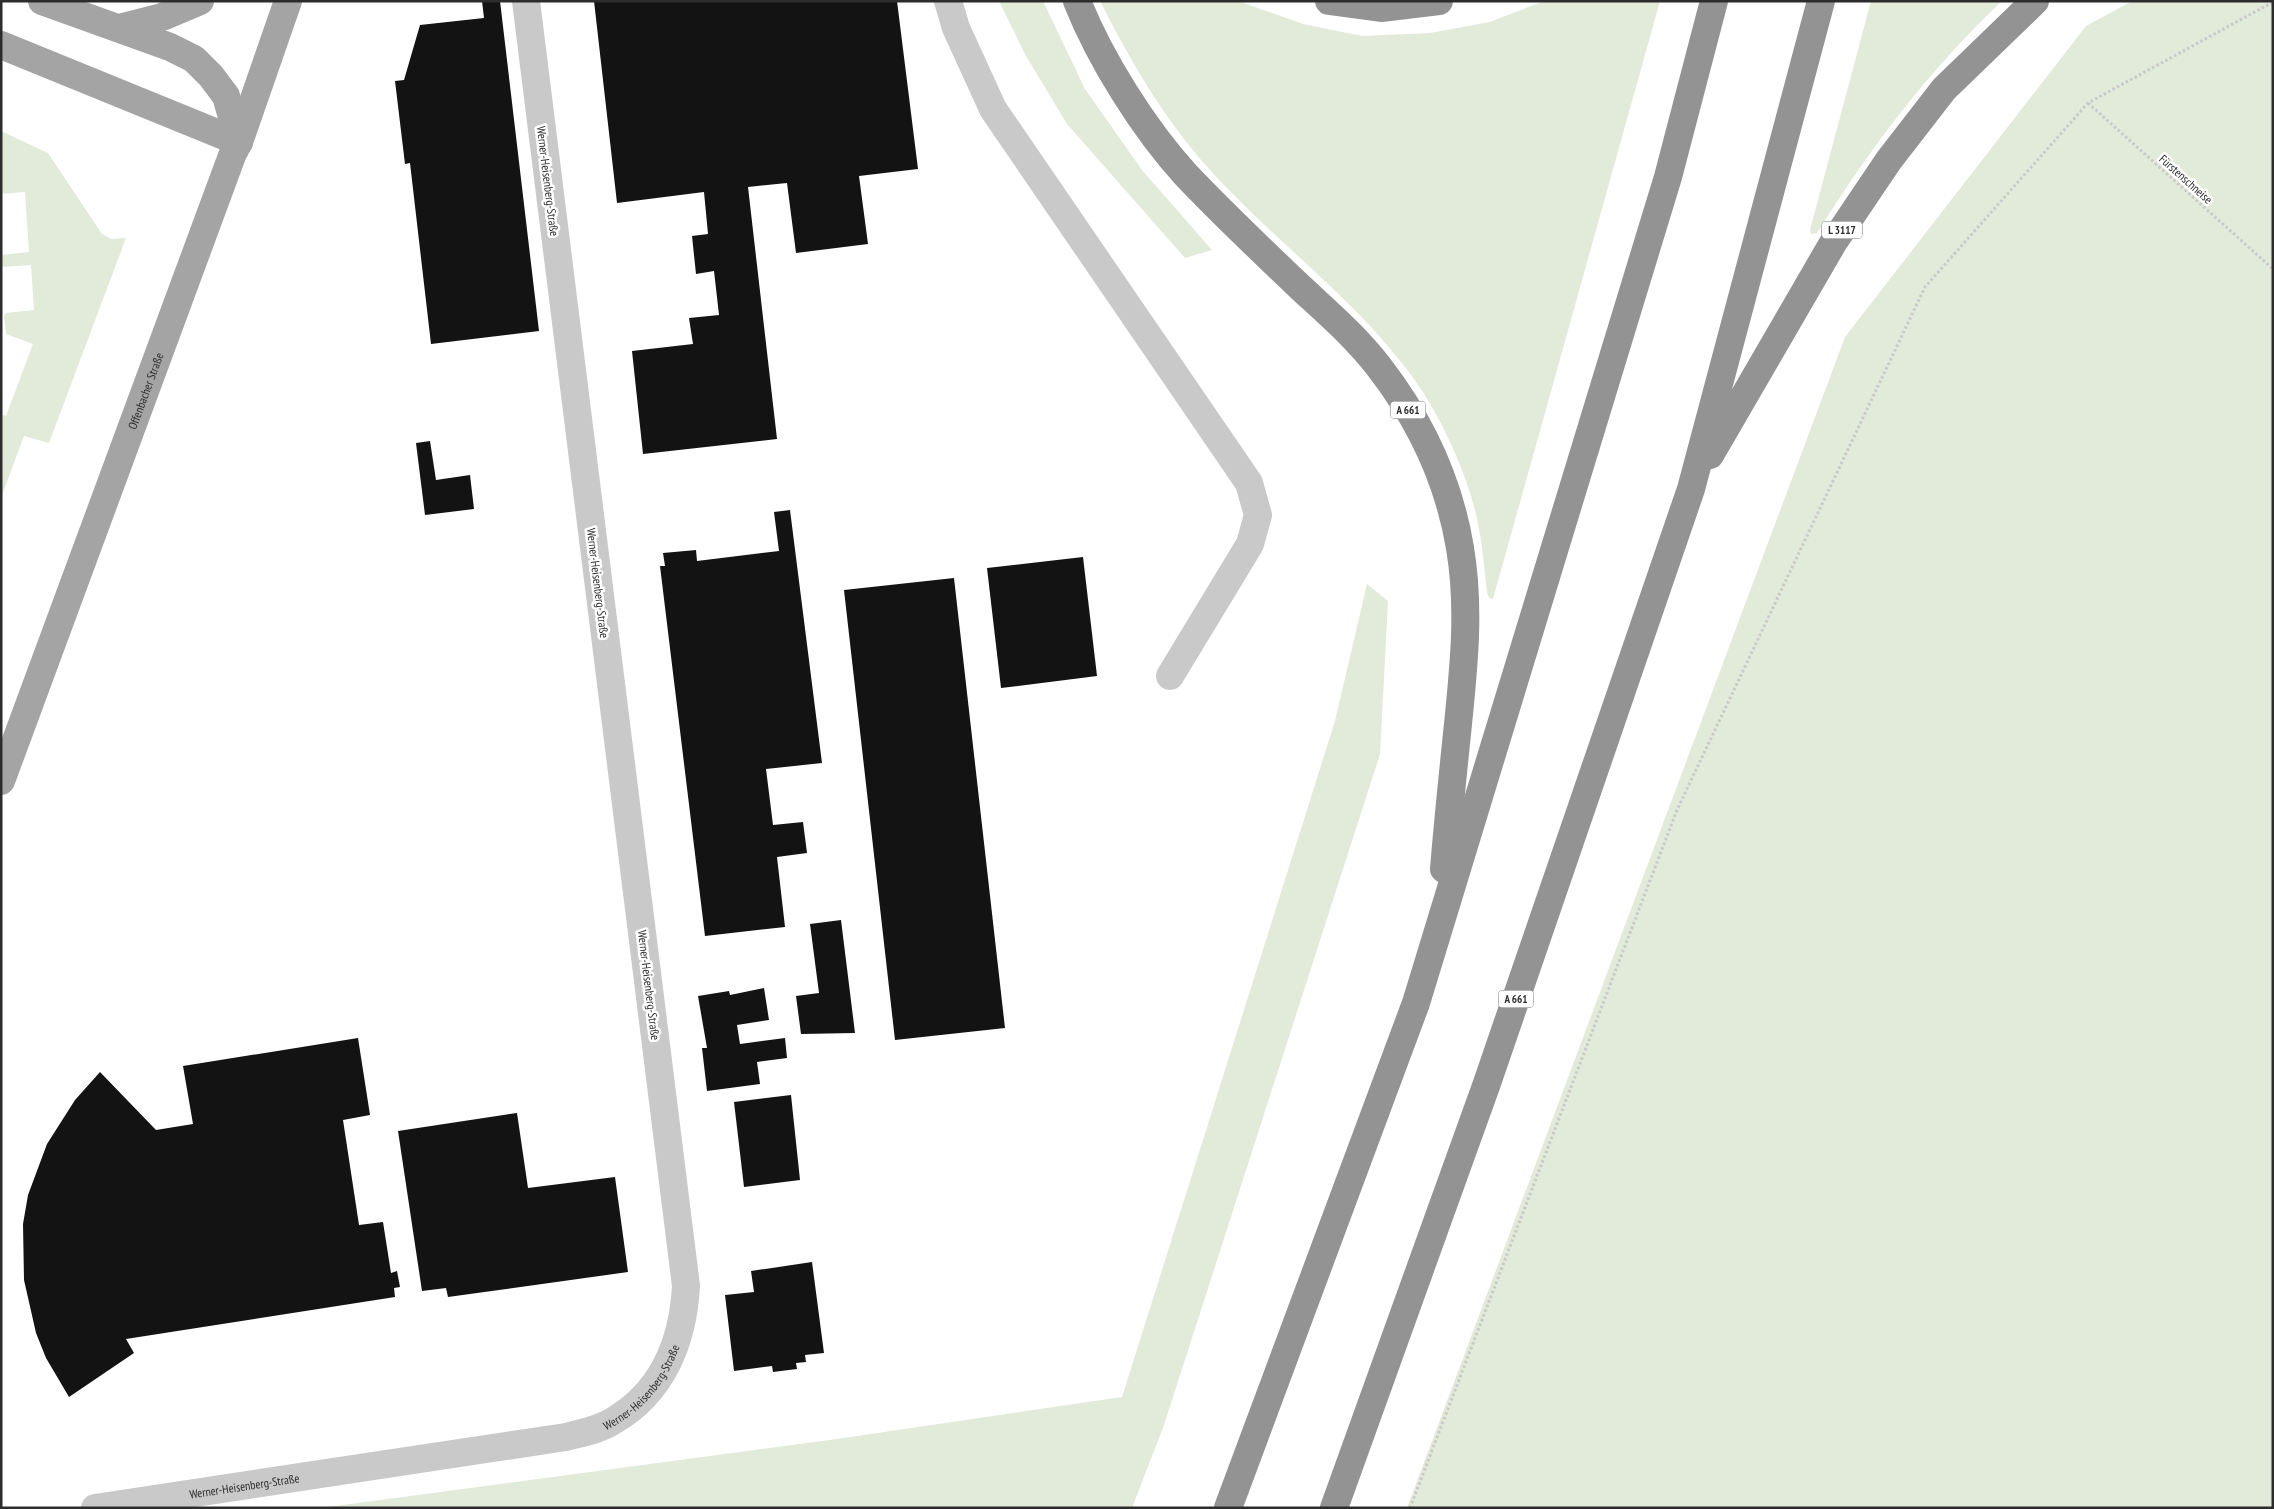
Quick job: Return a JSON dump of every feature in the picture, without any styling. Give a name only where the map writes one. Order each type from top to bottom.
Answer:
[{"type":"highway","name":"A 661","points":[[1076,1],[1110,66],[1148,128],[1184,173],[1241,232],[1347,331],[1378,366],[1423,436],[1440,473],[1452,512],[1460,548],[1466,597],[1464,660],[1438,929]]},
{"type":"highway","points":[[1329,1],[1381,8],[1439,1]]},
{"type":"highway","name":"A 661","points":[[1228,1508],[1416,1003],[1668,177],[1714,1]]},
{"type":"highway","name":"A 661","points":[[1334,1508],[1486,1086],[1691,489],[1820,1]]},
{"type":"highway","name":"L 3117","points":[[1691,489],[1819,266],[1889,160],[1944,89],[2035,1]]},
{"type":"main road","points":[[42,1],[170,47],[194,59],[226,96],[239,142]]},
{"type":"main road","points":[[119,28],[162,17],[200,1]]},
{"type":"main road","name":"Offenbacher Straße","points":[[1,781],[223,178],[239,142],[288,1]]},
{"type":"main road","points":[[1,45],[239,142]]},
{"type":"street","name":"Werner-Heisenberg-Straße","points":[[95,1508],[566,1437],[592,1430],[612,1422],[641,1399],[665,1370],[680,1333],[686,1286],[526,1]]},
{"type":"street","points":[[948,1],[956,28],[993,109],[1249,483],[1258,515],[1250,544],[1170,676]]},
{"type":"path","points":[[1410,1508],[1677,810],[1925,287],[2088,103],[2273,2]]},
{"type":"path","name":"Fürstenschneise","points":[[2088,103],[2273,269]]},
{"type":"green space","points":[[999,1],[1043,1],[1085,89],[1142,170],[1212,250],[1185,258],[1067,124],[1026,56]]},
{"type":"green space","points":[[1100,1],[1238,1],[1303,24],[1362,36],[1430,33],[1490,22],[1544,1],[1660,1],[1493,599],[1489,598],[1487,592],[1478,523],[1465,477],[1449,439],[1419,386],[1386,343],[1362,317],[1233,195],[1193,150],[1149,88],[1123,45]]},
{"type":"green space","points":[[1871,1],[2002,1],[1975,27],[1925,82],[1880,140],[1817,233],[1811,234],[1810,230]]},
{"type":"green space","points":[[2132,1],[2273,1],[2273,1508],[1407,1508],[1845,337],[2086,26]]},
{"type":"green space","points":[[1,131],[48,153],[102,234],[111,239],[126,238],[49,443],[24,436],[1,498],[1,414],[6,416],[33,344],[6,334],[4,316],[6,313],[34,310],[31,265],[1,267],[1,255],[29,252],[25,192],[1,194]]},
{"type":"green space","points":[[1367,584],[1388,601],[1380,754],[1164,1425],[1132,1508],[320,1508],[837,1439],[1122,1397],[1335,721]]},
{"type":"building","points":[[482,1],[500,1],[539,331],[431,344],[410,163],[405,164],[395,81],[404,80],[420,25],[484,18]]},
{"type":"building","points":[[594,1],[897,1],[918,169],[859,176],[868,244],[796,253],[787,183],[748,187],[777,439],[643,454],[632,351],[693,344],[689,318],[719,315],[714,271],[696,274],[692,236],[708,234],[704,192],[617,203]]},
{"type":"building","points":[[430,441],[436,480],[470,475],[474,509],[425,515],[416,443]]},
{"type":"building","points":[[790,510],[822,763],[766,769],[773,825],[803,822],[807,853],[777,857],[785,927],[705,936],[660,566],[665,566],[663,553],[696,550],[697,561],[779,551],[774,512]]},
{"type":"building","points":[[1083,557],[1097,676],[1001,688],[987,568]]},
{"type":"building","points":[[954,578],[1005,1028],[895,1040],[844,590]]},
{"type":"building","points":[[841,920],[855,1033],[801,1034],[796,996],[819,993],[810,924]]},
{"type":"building","points":[[764,988],[769,1020],[737,1025],[740,1044],[785,1038],[787,1058],[757,1062],[760,1084],[707,1091],[702,1048],[707,1048],[698,996],[729,991],[730,995]]},
{"type":"building","points":[[358,1038],[370,1115],[343,1120],[359,1225],[383,1222],[391,1273],[397,1271],[400,1287],[394,1288],[395,1297],[126,1339],[134,1353],[69,1397],[46,1358],[36,1333],[24,1280],[23,1224],[28,1195],[47,1144],[75,1100],[100,1072],[156,1130],[193,1124],[183,1066]]},
{"type":"building","points":[[791,1095],[800,1180],[744,1187],[734,1102]]},
{"type":"building","points":[[517,1113],[528,1188],[615,1177],[628,1272],[448,1297],[446,1288],[422,1291],[398,1131]]},
{"type":"building","points":[[812,1262],[824,1353],[805,1355],[806,1362],[796,1363],[797,1369],[773,1372],[772,1366],[734,1371],[725,1295],[754,1292],[751,1271]]}]
